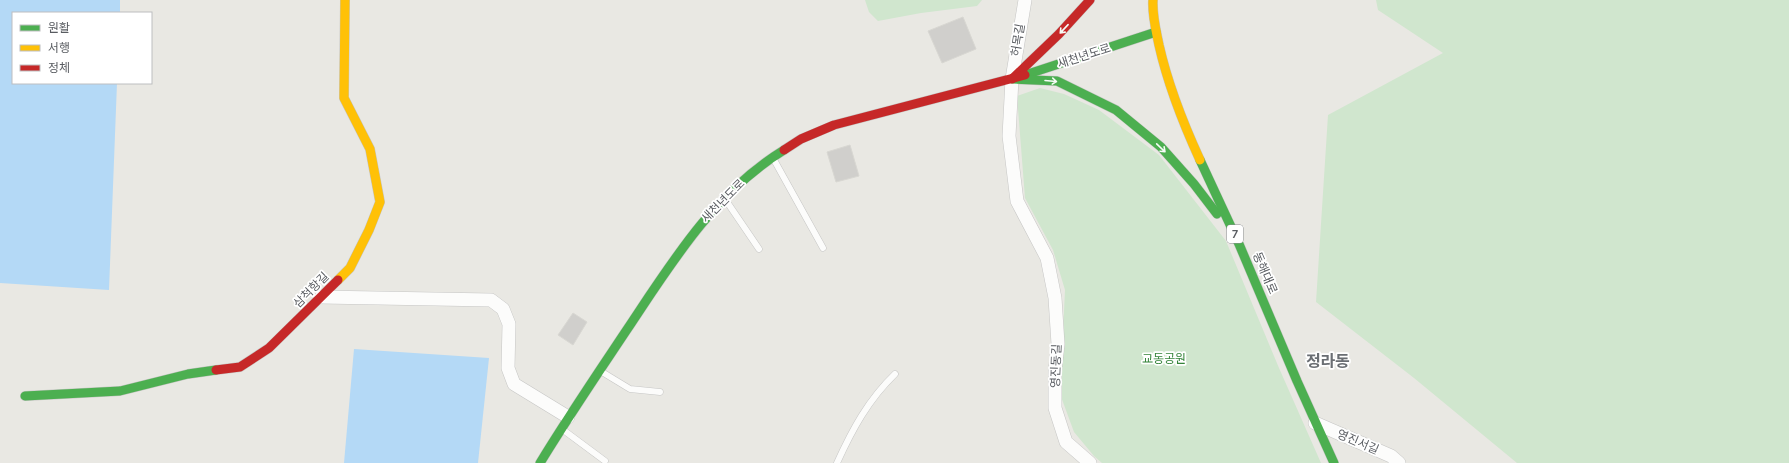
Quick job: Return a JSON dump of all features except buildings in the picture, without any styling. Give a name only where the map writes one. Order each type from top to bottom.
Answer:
[{"type":"street","name":"삼척항길","points":[[25,396],[120,392],[188,374],[240,367],[269,348],[350,268],[370,230],[380,202],[370,149],[344,98],[345,0]]},
{"type":"street","name":"허목길","points":[[1012,79],[1025,0]]},
{"type":"street","points":[[1012,79],[1059,34],[1090,0]]},
{"type":"street","name":"동해대로","points":[[1156,1],[1156,32],[1163,67],[1176,105],[1238,242],[1315,423],[1334,463]]},
{"type":"street","name":"새천년도로","points":[[540,463],[568,417],[685,243],[724,198],[753,171],[772,157],[802,139],[834,125],[1012,79],[1156,32]]},
{"type":"street","points":[[1012,79],[1057,82],[1116,110],[1161,147],[1194,184],[1238,242]]},
{"type":"street","name":"영진동길","points":[[1012,79],[1009,136],[1016,201],[1047,258],[1055,298],[1058,344],[1055,371],[1055,408],[1066,442],[1090,463]]},
{"type":"street","points":[[321,297],[491,300],[503,309],[508,324],[508,368],[514,384],[568,417]]},
{"type":"street","name":"영진서길","points":[[1315,423],[1391,456],[1399,463]]},
{"type":"lane","points":[[772,157],[823,248]]},
{"type":"lane","points":[[724,198],[759,249]]},
{"type":"lane","points":[[600,371],[630,389],[660,392]]},
{"type":"lane","points":[[837,463],[851,432],[868,404],[895,374]]},
{"type":"lane","points":[[561,428],[605,461]]},
{"type":"green space","points":[[865,0],[982,0],[977,6],[921,13],[878,21],[869,12]]},
{"type":"green space","points":[[1376,0],[1789,0],[1789,463],[1517,463],[1414,378],[1316,302],[1328,115],[1443,53],[1378,10]]},
{"type":"green space","name":"교동공원","points":[[1040,88],[1064,94],[1099,110],[1159,155],[1226,241],[1279,368],[1321,463],[1102,463],[1094,456],[1074,432],[1060,394],[1065,290],[1053,250],[1025,198],[1017,96]]},
{"type":"water","points":[[0,0],[120,0],[120,12],[12,12],[12,84],[117,84],[109,290],[0,283]]},
{"type":"water","points":[[354,349],[489,358],[478,463],[344,463]]},
{"type":"traffic: fast","points":[[1025,75],[1156,32]]},
{"type":"traffic: fast","points":[[1012,79],[1057,81],[1116,110],[1161,147],[1194,184],[1217,214]]},
{"type":"traffic: fast","points":[[540,463],[583,395],[661,278],[696,230],[736,187],[759,167],[784,150]]},
{"type":"traffic: fast","points":[[1200,160],[1239,244],[1297,381],[1334,463]]},
{"type":"traffic: fast","points":[[25,396],[120,391],[188,374],[216,370]]},
{"type":"traffic: slow","points":[[338,280],[350,268],[369,230],[380,202],[370,149],[344,98],[345,0]]},
{"type":"traffic: slow","points":[[1153,0],[1153,12],[1159,45],[1171,89],[1200,160]]},
{"type":"traffic: jam","points":[[1012,79],[1059,34],[1090,0]]},
{"type":"traffic: jam","points":[[784,150],[801,139],[834,125],[1025,75]]},
{"type":"traffic: jam","points":[[216,370],[240,367],[269,348],[338,280]]},
{"type":"district","name":"정라동","points":[[1328,361]]}]
